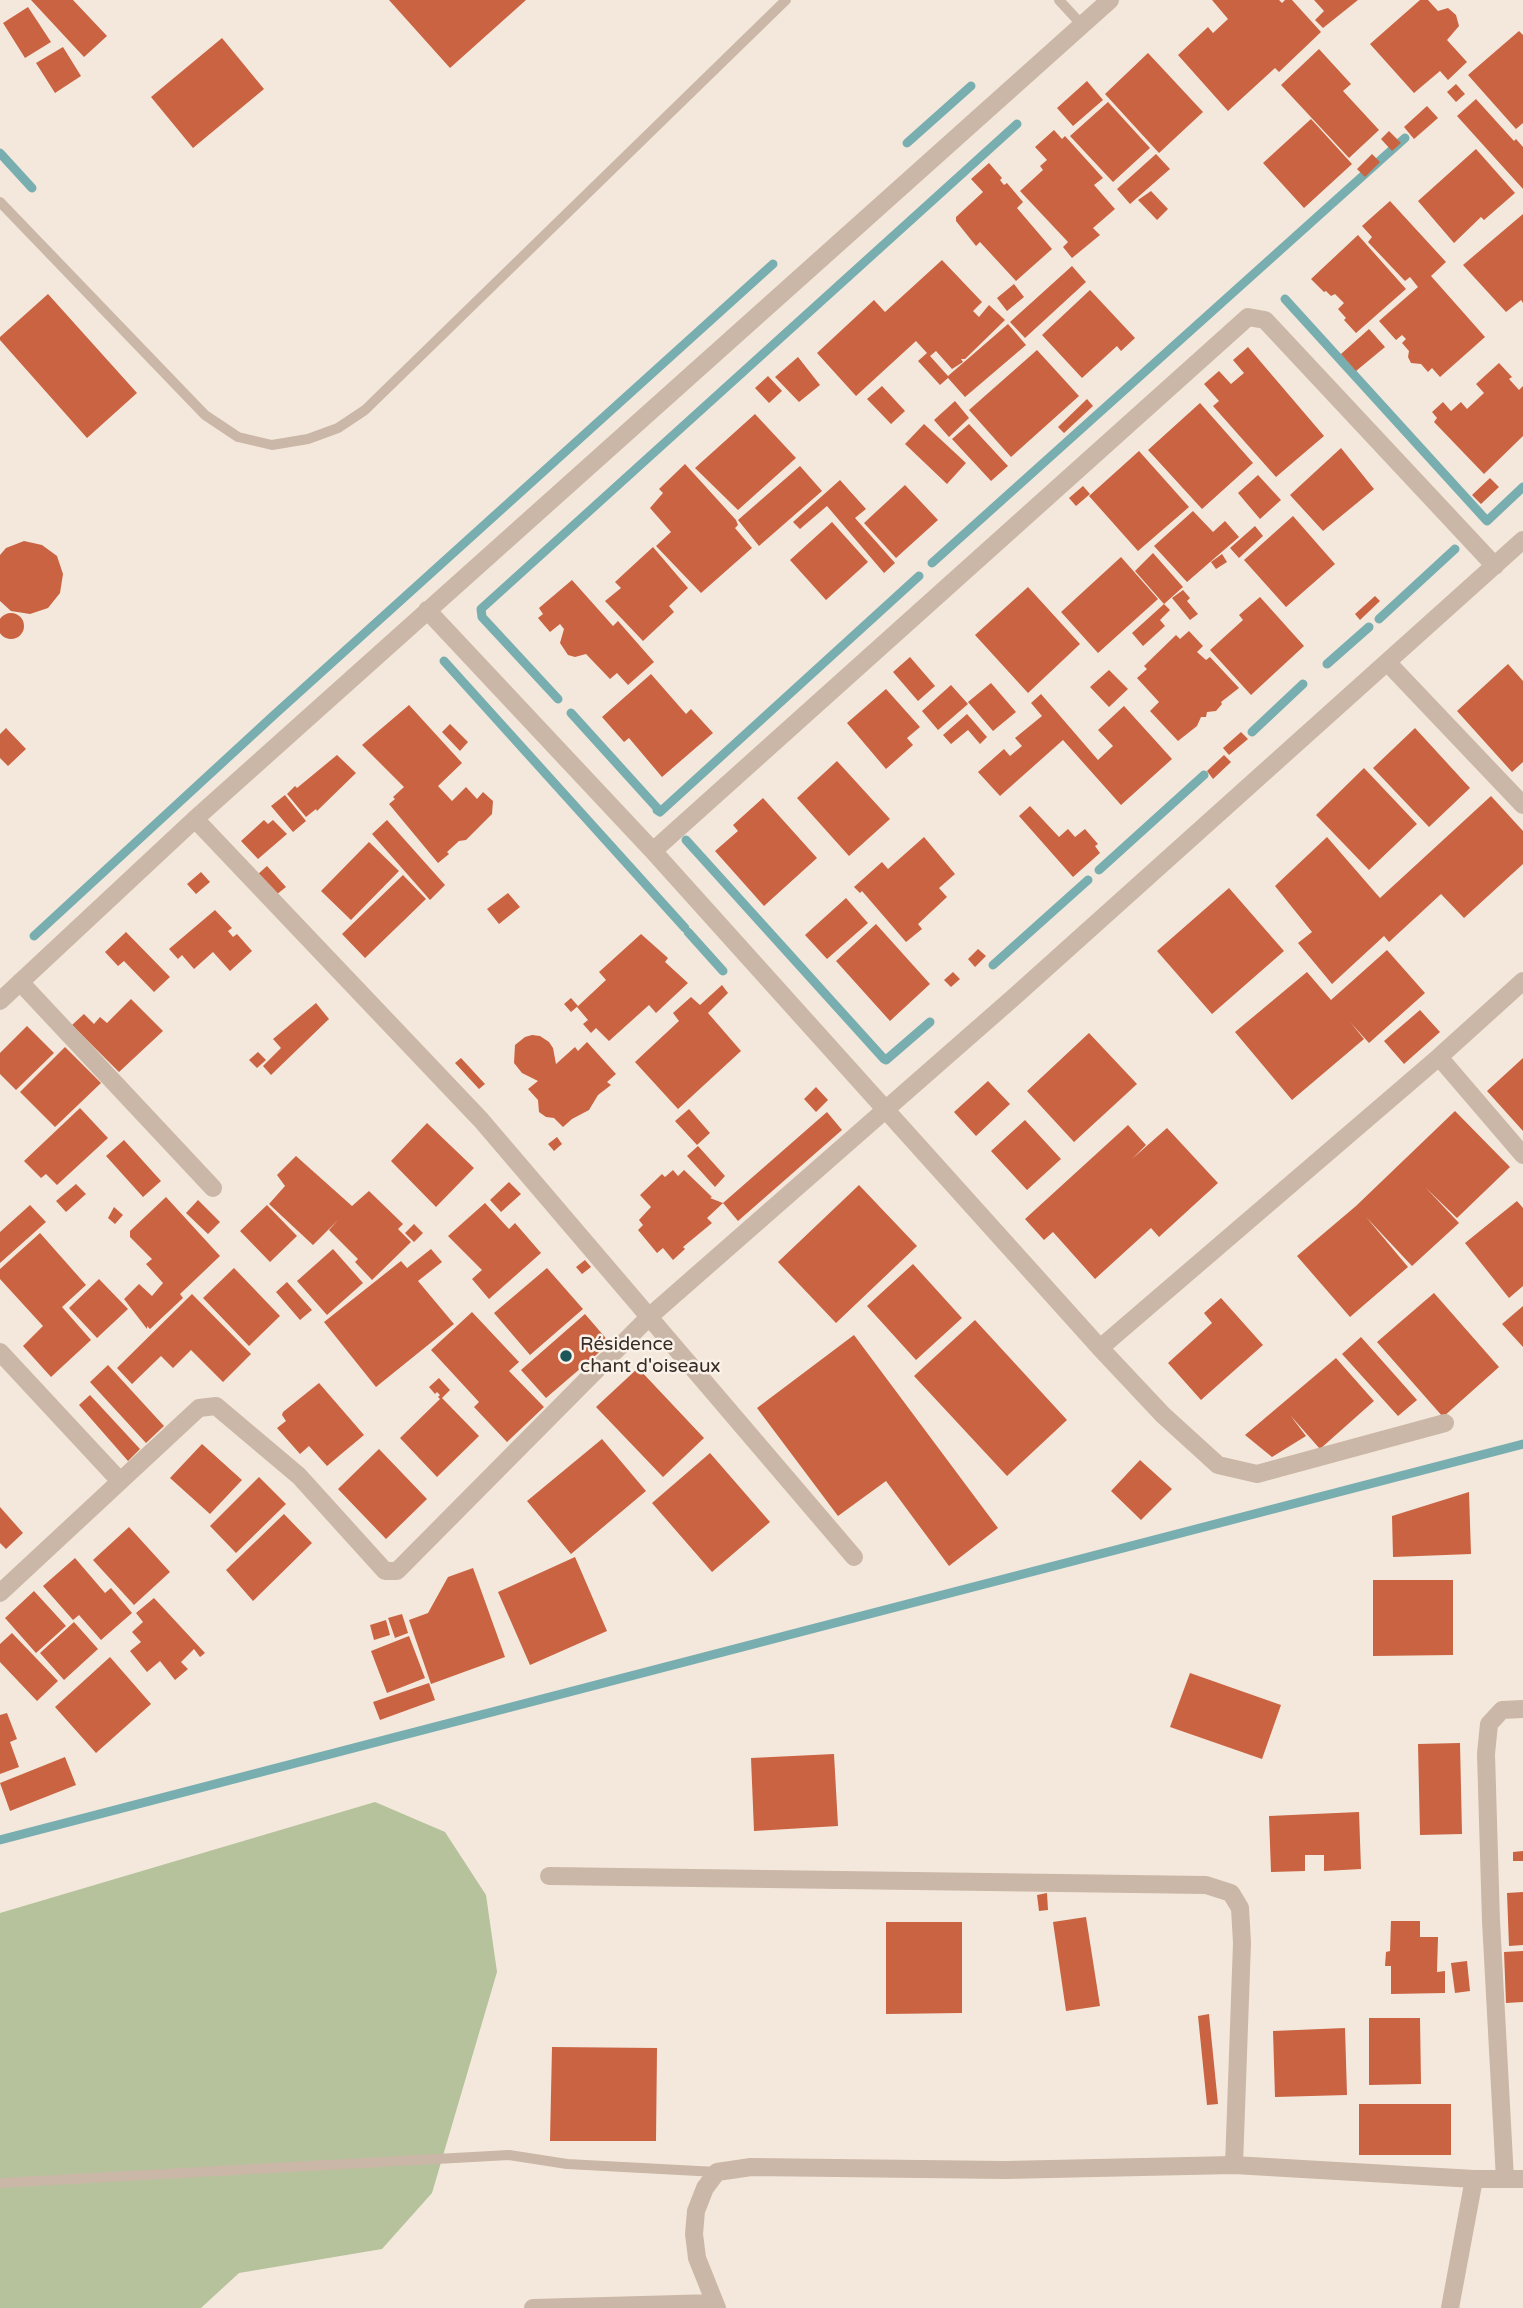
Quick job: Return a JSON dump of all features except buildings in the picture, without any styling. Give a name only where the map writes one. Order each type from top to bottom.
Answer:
[{"type":"street","points":[[0,1001],[195,818],[1110,0]]},
{"type":"street","points":[[653,851],[1248,317],[1265,320],[1494,566]]},
{"type":"street","points":[[0,1593],[199,1408],[216,1406],[299,1476],[385,1571],[397,1571],[650,1317],[1014,997],[1523,540]]},
{"type":"street","points":[[428,610],[653,851],[1100,1348],[1163,1415],[1217,1465],[1257,1474],[1445,1423]]},
{"type":"street","points":[[1387,662],[1523,805]]},
{"type":"street","points":[[195,818],[481,1120],[854,1557]]},
{"type":"street","points":[[1100,1348],[1439,1057],[1523,981]]},
{"type":"street","points":[[20,982],[213,1188]]},
{"type":"street","points":[[1439,1057],[1523,1155]]},
{"type":"street","points":[[0,1352],[120,1481]]},
{"type":"street","points":[[533,2308],[716,2306],[697,2258],[694,2234],[696,2211],[705,2189],[717,2172],[751,2167],[1005,2170],[1234,2165],[1514,2179],[1491,1921],[1486,1754],[1489,1724],[1502,1710],[1523,1709]]},
{"type":"street","points":[[550,1876],[1206,1885],[1231,1892],[1240,1908],[1242,1943],[1234,2165]]},
{"type":"street","points":[[1450,2308],[1474,2179]]},
{"type":"lane","points":[[0,202],[205,415],[238,437],[272,445],[307,439],[338,428],[365,411],[786,0]]},
{"type":"lane","points":[[1059,0],[1082,25]]},
{"type":"lane","points":[[0,2183],[509,2155],[567,2164],[717,2172]]},
{"type":"green space","points":[[375,1802],[445,1832],[486,1895],[497,1972],[432,2193],[382,2249],[239,2273],[201,2308],[0,2308],[0,1913]]},
{"type":"waterway","points":[[907,143],[971,86]]},
{"type":"waterway","points":[[558,699],[482,617],[481,609],[1017,124]]},
{"type":"waterway","points":[[932,563],[1405,138]]},
{"type":"waterway","points":[[0,153],[32,188]]},
{"type":"waterway","points":[[34,936],[773,264]]},
{"type":"waterway","points":[[1285,299],[1487,521],[1523,487]]},
{"type":"waterway","points":[[1379,619],[1455,549]]},
{"type":"waterway","points":[[657,810],[660,812],[919,576]]},
{"type":"waterway","points":[[1327,664],[1369,627]]},
{"type":"waterway","points":[[444,661],[685,928]]},
{"type":"waterway","points":[[1252,732],[1303,684]]},
{"type":"waterway","points":[[571,713],[658,809]]},
{"type":"waterway","points":[[1099,870],[1204,775]]},
{"type":"waterway","points":[[686,840],[884,1059],[930,1022]]},
{"type":"waterway","points":[[993,965],[1088,880]]},
{"type":"waterway","points":[[688,932],[723,971]]},
{"type":"waterway","points":[[0,1840],[1523,1444]]},
{"type":"place","name":"Résidence chant d'oiseaux","points":[[566,1356]]}]
